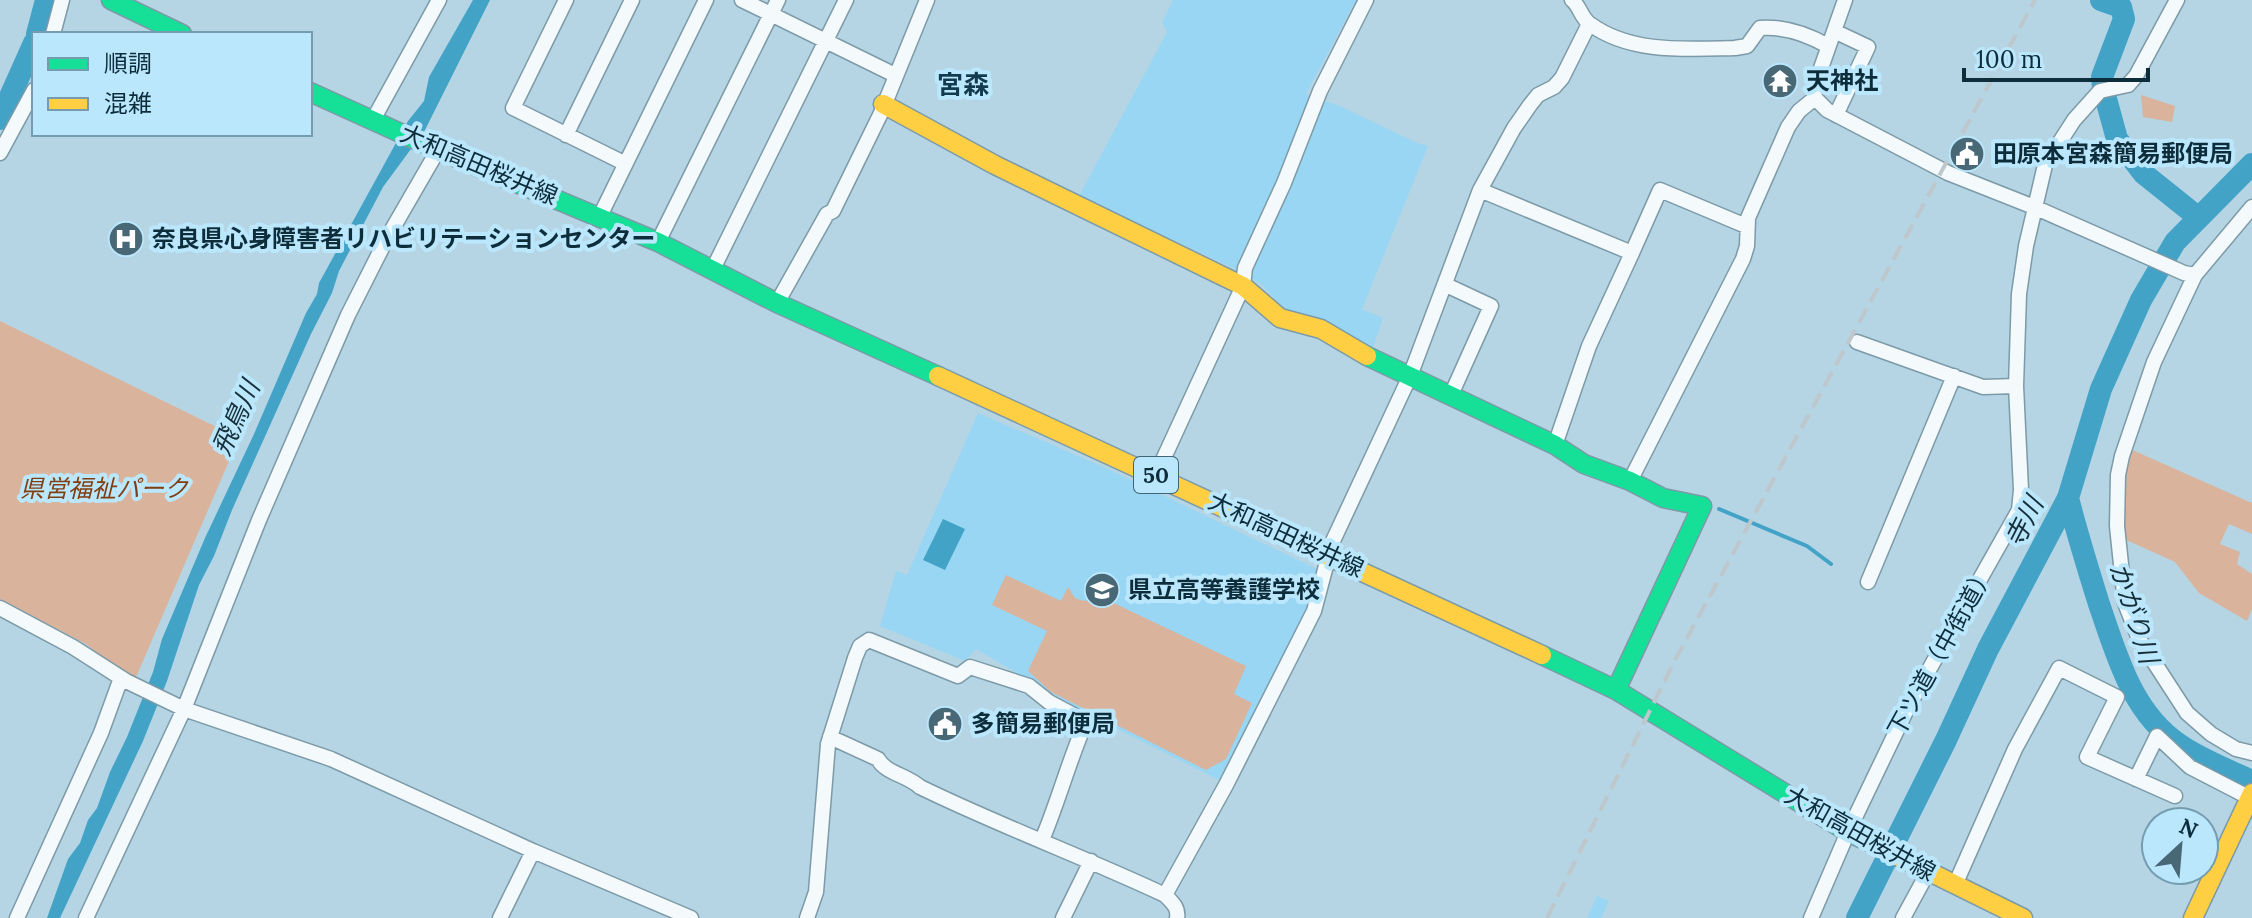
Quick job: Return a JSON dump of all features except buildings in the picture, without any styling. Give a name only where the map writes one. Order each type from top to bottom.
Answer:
[{"type":"main road","points":[[111,0],[178,32]]},
{"type":"main road","name":"大和高田桜井線","points":[[312,93],[435,149],[658,242],[777,303],[1331,555],[1616,690],[1852,834],[2023,918]]},
{"type":"main road","points":[[883,104],[995,165],[1243,286],[1280,318],[1321,329],[1379,363],[1555,445],[1584,464],[1630,481],[1663,498],[1702,506],[1616,690]]},
{"type":"main road","points":[[2193,918],[2251,797]]},
{"type":"street","points":[[54,32],[62,0]]},
{"type":"street","points":[[377,122],[439,0]]},
{"type":"street","points":[[566,0],[513,108],[624,163]]},
{"type":"street","points":[[566,135],[632,0]]},
{"type":"street","points":[[600,216],[706,0]]},
{"type":"street","points":[[742,0],[895,75]]},
{"type":"street","points":[[658,242],[778,0]]},
{"type":"street","points":[[712,271],[846,0]]},
{"type":"street","points":[[777,303],[827,214],[833,211],[927,0]]},
{"type":"street","points":[[1156,475],[1243,286],[1245,268],[1284,183],[1320,91],[1366,0]]},
{"type":"street","points":[[1572,0],[1589,24],[1617,39],[1650,47],[1735,48],[1747,46],[1760,28],[1772,27],[1806,33],[1828,46]]},
{"type":"street","points":[[1845,0],[1814,88],[1815,98],[1827,110],[1948,173],[2189,274]]},
{"type":"street","name":"下ツ道（中街道）","points":[[1811,918],[1908,707],[2019,510],[2021,490],[2016,386],[2019,294],[2034,207],[2045,165],[2074,120],[2100,91],[2128,85],[2136,76],[2177,0]]},
{"type":"street","points":[[1165,895],[1226,785],[1314,611],[1332,543],[1410,376],[1480,190],[1530,105],[1538,95],[1554,87],[1562,78],[1589,24]]},
{"type":"street","points":[[1834,31],[1868,47],[1836,115]]},
{"type":"street","points":[[0,153],[32,94]]},
{"type":"street","points":[[1630,481],[1743,259],[1747,246],[1746,226],[1788,127],[1799,111],[1815,98]]},
{"type":"street","points":[[86,918],[181,707],[348,315],[435,149]]},
{"type":"street","points":[[1480,190],[1632,253]]},
{"type":"street","points":[[1555,445],[1589,346],[1660,190],[1746,226]]},
{"type":"street","points":[[2252,207],[2189,274],[2154,362],[2122,456],[2118,475],[2117,526],[2125,603],[2139,639],[2187,713],[2224,742],[2252,753]]},
{"type":"street","points":[[1446,285],[1491,306],[1451,395]]},
{"type":"street","points":[[1857,342],[1983,387],[2016,386]]},
{"type":"street","points":[[1868,582],[1954,376]]},
{"type":"street","points":[[0,608],[73,647],[123,680],[181,707],[331,759],[533,851],[691,918]]},
{"type":"street","points":[[807,918],[816,892],[830,737],[860,646],[869,640],[958,676],[970,667],[1029,686],[1049,702],[1081,719],[1084,726],[1064,771],[1061,794],[1042,840]]},
{"type":"street","points":[[1955,885],[2015,749],[2059,668],[2117,697],[2087,757],[2175,796]]},
{"type":"street","points":[[17,918],[123,680]]},
{"type":"street","points":[[2136,779],[2157,736],[2190,767],[2251,797]]},
{"type":"street","points":[[830,737],[878,759],[881,766],[991,822],[1042,840],[1165,895],[1174,904],[1179,917]]},
{"type":"street","points":[[500,918],[533,851]]},
{"type":"street","points":[[1063,918],[1091,861]]},
{"type":"street","points":[[1903,918],[1924,870]]},
{"type":"shaded area","points":[[473,0],[490,0],[425,130],[383,187],[339,271],[332,293],[199,585],[143,741],[60,918],[47,918],[68,859],[80,843],[88,820],[97,808],[127,737],[153,672],[162,639],[205,538],[317,294],[319,283],[408,121],[424,101],[429,77]]},
{"type":"shaded area","points":[[1173,0],[1356,0],[1306,94],[1428,146],[1362,309],[1383,318],[1372,350],[1284,308],[1262,285],[1233,268],[1079,196],[1167,32],[1162,22]]},
{"type":"shaded area","name":"県立高等養護学校","points":[[978,413],[1108,469],[1319,570],[1290,645],[1221,781],[1082,711],[976,649],[965,661],[880,626],[896,571],[907,575]]},
{"type":"shaded area","points":[[943,519],[965,529],[945,570],[923,560]]},
{"type":"shaded area","points":[[1597,896],[1609,901],[1601,918],[1587,918]]},
{"type":"green space","points":[[2141,95],[2175,106],[2172,122],[2143,117]]},
{"type":"green space","name":"県営福祉パーク","points":[[0,321],[239,438],[134,682],[86,644],[0,599]]},
{"type":"green space","points":[[2130,449],[2252,503],[2252,534],[2229,524],[2220,544],[2240,552],[2237,564],[2252,574],[2252,609],[2247,621],[2199,593],[2175,562],[2122,538],[2125,465]]},
{"type":"green space","points":[[1006,575],[1061,601],[1068,587],[1075,598],[1084,601],[1101,597],[1246,666],[1234,694],[1252,703],[1226,759],[1206,770],[1051,692],[1028,671],[1047,631],[992,605]]},
{"type":"waterway","points":[[38,32],[46,0]]},
{"type":"waterway","points":[[2101,0],[2121,7],[2124,19],[2102,77],[2117,139],[2144,174],[2199,218]]},
{"type":"waterway","points":[[0,119],[32,47]]},
{"type":"waterway","name":"寺川","points":[[1857,918],[1988,649],[2068,498],[2101,389],[2141,300],[2175,242],[2252,164]]},
{"type":"waterway","name":"かがり川","points":[[2068,498],[2112,643],[2138,700],[2163,732],[2180,745],[2252,781]]},
{"type":"waterway","points":[[1719,509],[1807,546],[1831,564]]},
{"type":"railway","points":[[1547,918],[1675,660],[2035,0]]},
{"type":"traffic: fast","points":[[111,0],[178,32]]},
{"type":"traffic: fast","points":[[312,93],[438,150],[658,242],[777,303],[938,376]]},
{"type":"traffic: fast","points":[[1367,356],[1555,445],[1584,464],[1630,481],[1663,498],[1702,506],[1616,690]]},
{"type":"traffic: fast","points":[[1542,655],[1616,690],[1848,832],[1871,843]]},
{"type":"traffic: slow","points":[[883,104],[995,165],[1243,286],[1280,318],[1321,329],[1367,356]]},
{"type":"traffic: slow","points":[[938,376],[1542,655]]},
{"type":"traffic: slow","points":[[2193,918],[2252,793]]},
{"type":"traffic: slow","points":[[1871,843],[2023,918]]},
{"type":"place","name":"天神社","points":[[1780,81]]},
{"type":"place","name":"田原本宮森簡易郵便局","points":[[1967,154]]},
{"type":"place","name":"奈良県心身障害者リハビリテーションセンター","points":[[126,239]]},
{"type":"place","name":"県立高等養護学校","points":[[1102,590]]},
{"type":"place","name":"多簡易郵便局","points":[[945,724]]},
{"type":"district","name":"宮森","points":[[963,85]]},
{"type":"water label","name":"飛鳥川","points":[[236,418]]}]
